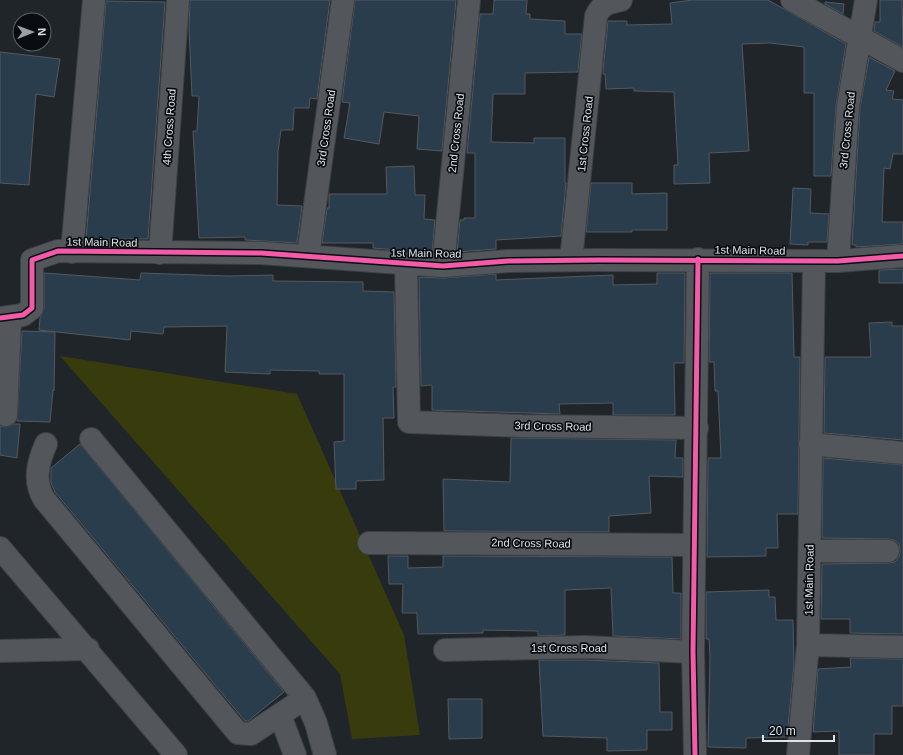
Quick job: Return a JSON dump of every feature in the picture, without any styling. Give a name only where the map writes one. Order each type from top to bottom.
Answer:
[{"type":"street","points":[[72,252],[94,0]]},
{"type":"street","name":"4th Cross Road","points":[[160,253],[178,0]]},
{"type":"street","name":"3rd Cross Road","points":[[308,256],[343,0]]},
{"type":"street","name":"2nd Cross Road","points":[[443,266],[469,0]]},
{"type":"street","name":"1st Cross Road","points":[[571,260],[596,16],[599,8],[608,3],[621,0]]},
{"type":"street","points":[[792,0],[903,61]]},
{"type":"street","name":"3rd Cross Road","points":[[838,261],[848,108],[866,0]]},
{"type":"street","name":"1st Main Road","points":[[5,318],[22,315],[32,308],[32,260],[58,251],[261,253],[443,266],[508,261],[698,259],[838,261],[903,256]]},
{"type":"street","points":[[695,755],[693,652],[698,259]]},
{"type":"street","name":"1st Main Road","points":[[798,755],[808,645],[814,261]]},
{"type":"street","name":"3rd Cross Road","points":[[406,264],[409,422],[697,428]]},
{"type":"street","points":[[5,318],[6,415]]},
{"type":"street","points":[[91,439],[305,698],[316,722],[326,755]]},
{"type":"street","points":[[46,444],[40,458],[37,476],[39,491],[44,499],[238,733],[250,734],[305,698]]},
{"type":"street","points":[[810,444],[903,453]]},
{"type":"street","name":"2nd Cross Road","points":[[369,543],[694,545]]},
{"type":"street","points":[[0,548],[88,649],[176,755]]},
{"type":"street","points":[[810,551],[888,551]]},
{"type":"street","points":[[808,645],[903,647]]},
{"type":"street","name":"1st Cross Road","points":[[445,650],[585,646],[693,652]]},
{"type":"street","points":[[0,651],[88,649]]},
{"type":"street","points":[[280,715],[295,755]]},
{"type":"green space","points":[[60,356],[297,394],[404,635],[420,735],[352,739],[340,674]]},
{"type":"building","points":[[190,0],[330,0],[317,99],[310,98],[309,108],[294,108],[293,130],[281,130],[278,151],[277,205],[302,206],[297,243],[245,240],[245,237],[199,238],[193,131],[197,131],[199,96],[192,96],[189,28]]},
{"type":"building","points":[[355,0],[456,0],[442,151],[417,149],[419,116],[384,112],[379,144],[344,138],[350,103],[342,102]]},
{"type":"building","points":[[494,0],[527,0],[526,14],[530,14],[530,19],[565,21],[565,34],[582,34],[578,72],[525,73],[525,94],[493,94],[491,142],[534,143],[534,138],[565,138],[566,183],[561,236],[496,240],[496,249],[457,252],[460,220],[464,220],[464,218],[475,218],[475,153],[467,153],[480,14],[493,14]]},
{"type":"building","points":[[692,0],[768,0],[846,44],[836,106],[831,176],[814,176],[814,93],[804,93],[804,47],[770,43],[742,44],[749,151],[709,153],[710,183],[674,184],[674,165],[678,165],[674,92],[634,91],[634,88],[606,89],[605,74],[603,74],[603,71],[608,21],[627,21],[627,25],[672,24],[670,3]]},
{"type":"building","points":[[880,0],[902,0],[903,47],[874,31],[875,22],[880,22]]},
{"type":"building","points":[[106,1],[165,2],[148,239],[86,239]]},
{"type":"building","points":[[825,2],[844,4],[843,14],[825,4]]},
{"type":"building","points":[[0,52],[60,59],[54,97],[36,94],[29,185],[0,183]]},
{"type":"building","points":[[869,57],[895,71],[886,90],[894,91],[892,99],[903,100],[903,154],[893,154],[890,169],[884,168],[882,222],[903,222],[903,244],[856,247],[856,245],[852,245],[860,108]]},
{"type":"building","points":[[414,166],[415,195],[425,195],[424,219],[435,220],[432,253],[373,248],[373,243],[322,243],[327,208],[329,208],[329,194],[387,194],[386,167]]},
{"type":"building","points":[[591,183],[632,183],[632,194],[667,193],[667,230],[586,232]]},
{"type":"building","points":[[793,188],[811,189],[810,213],[829,214],[827,242],[808,242],[808,245],[790,244]]},
{"type":"building","points":[[903,269],[903,283],[879,283],[879,270]]},
{"type":"building","points":[[44,273],[140,280],[141,273],[229,276],[273,275],[273,281],[363,282],[363,291],[394,292],[396,387],[393,387],[394,418],[383,418],[384,480],[356,481],[356,489],[336,489],[334,442],[344,441],[344,374],[319,374],[319,371],[270,370],[270,374],[225,372],[227,326],[164,327],[163,334],[131,331],[130,340],[39,330],[40,318],[44,308]]},
{"type":"building","points":[[657,273],[685,273],[684,363],[674,363],[675,415],[613,415],[613,403],[559,404],[560,414],[432,410],[432,385],[421,386],[419,277],[444,278],[496,274],[496,280],[613,275],[613,285],[657,284]]},
{"type":"building","points":[[710,273],[792,273],[794,357],[800,357],[798,514],[777,514],[778,548],[766,548],[766,556],[707,557],[708,458],[721,458],[718,391],[715,391],[714,362],[709,362]]},
{"type":"building","points":[[892,322],[892,326],[903,326],[903,440],[824,433],[825,357],[871,357],[869,323]]},
{"type":"building","points":[[22,331],[55,332],[54,391],[53,390],[50,422],[17,421]]},
{"type":"building","points":[[14,424],[20,424],[17,458],[0,455],[0,426],[6,427]]},
{"type":"building","points":[[511,438],[676,440],[675,458],[683,458],[683,477],[649,476],[651,513],[609,516],[609,532],[444,531],[443,479],[510,482]]},
{"type":"building","points":[[80,444],[284,692],[248,721],[245,721],[55,492],[51,483],[51,468]]},
{"type":"building","points":[[823,458],[903,465],[903,634],[850,633],[850,619],[821,619],[822,564],[895,562],[899,557],[900,551],[899,544],[894,540],[888,539],[822,538]]},
{"type":"building","points":[[388,556],[408,556],[408,568],[443,567],[443,556],[672,557],[673,593],[681,593],[681,639],[613,636],[611,588],[565,590],[565,635],[538,636],[538,631],[483,630],[483,633],[418,634],[417,613],[402,613],[403,584],[389,584]]},
{"type":"building","points":[[769,590],[769,597],[775,597],[776,620],[793,620],[794,664],[787,737],[746,738],[746,748],[708,747],[710,657],[709,639],[706,639],[706,592]]},
{"type":"building","points":[[850,658],[903,659],[903,706],[892,706],[892,734],[874,734],[874,755],[839,755],[839,731],[813,732],[818,669],[851,667]]},
{"type":"building","points":[[539,660],[659,663],[660,712],[672,712],[672,730],[647,730],[647,750],[607,751],[607,738],[543,736]]},
{"type":"building","points":[[448,699],[482,699],[482,738],[449,739]]},
{"type":"cycle path","points":[[0,318],[23,315],[32,308],[32,260],[58,251],[261,253],[443,266],[508,261],[838,261],[903,256]]},
{"type":"cycle path","points":[[695,755],[693,652],[698,259]]}]
